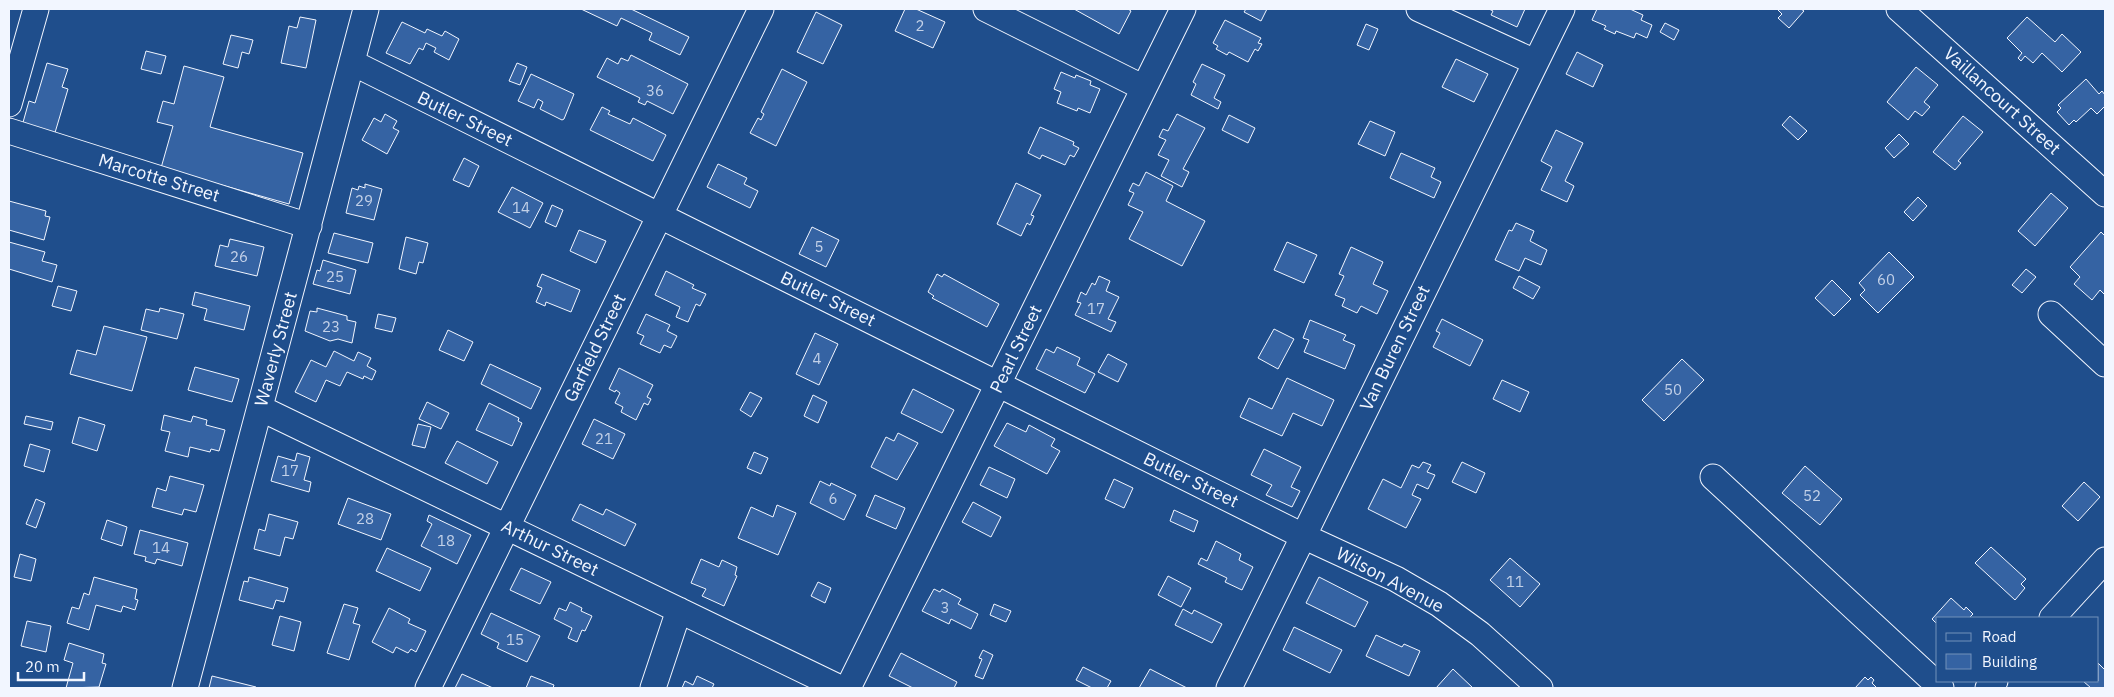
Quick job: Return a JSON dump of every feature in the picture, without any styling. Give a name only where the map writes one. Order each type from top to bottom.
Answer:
[{"type":"street","points":[[9,104],[36,9]]},
{"type":"street","name":"Waverly Street","points":[[185,688],[366,9]]},
{"type":"street","name":"Garfield Street","points":[[428,688],[762,9]]},
{"type":"street","points":[[986,9],[1144,88]]},
{"type":"street","name":"Pearl Street","points":[[848,688],[1183,9]]},
{"type":"street","points":[[1420,9],[1535,62]]},
{"type":"street","name":"Van Buren Street","points":[[1229,688],[1562,9]]},
{"type":"street","name":"Vaillancourt Street","points":[[1899,9],[2105,194]]},
{"type":"street","name":"Butler Street","points":[[353,63],[1303,536]]},
{"type":"street","name":"Marcotte Street","points":[[9,131],[309,226]]},
{"type":"street","points":[[2051,314],[2105,364]]},
{"type":"street","name":"Arthur Street","points":[[260,408],[840,688]]},
{"type":"street","points":[[1713,477],[1941,688]]},
{"type":"street","name":"Wilson Avenue","points":[[1303,536],[1396,579],[1438,604],[1480,634],[1540,688]]},
{"type":"street","points":[[2053,617],[2105,560]]},
{"type":"street","points":[[653,688],[679,610]]},
{"type":"building","points":[[581,9],[631,9],[689,37],[680,55],[649,40],[652,33],[621,18],[617,26]]},
{"type":"building","points":[[905,9],[916,9],[945,22],[933,48],[895,31]]},
{"type":"building","points":[[1074,9],[1128,9],[1131,11],[1119,34]]},
{"type":"building","points":[[1246,9],[1267,9],[1261,21],[1244,12]]},
{"type":"building","points":[[1489,9],[1525,9],[1517,27],[1491,15],[1493,11]]},
{"type":"building","points":[[1597,9],[1630,9],[1643,15],[1641,20],[1652,25],[1647,38],[1636,33],[1634,38],[1616,31],[1615,34],[1604,29],[1606,26],[1592,20]]},
{"type":"building","points":[[1777,9],[1801,9],[1804,11],[1789,28],[1778,18],[1782,14]]},
{"type":"building","points":[[816,12],[842,25],[823,64],[797,52]]},
{"type":"building","points":[[300,17],[316,20],[306,68],[281,63],[289,26],[297,28]]},
{"type":"building","points":[[2027,17],[2055,42],[2062,34],[2081,52],[2062,72],[2042,53],[2033,63],[2025,56],[2021,61],[2018,58],[2022,53],[2007,38]]},
{"type":"building","points":[[1225,20],[1261,38],[1258,43],[1262,44],[1258,51],[1255,49],[1248,62],[1229,52],[1227,55],[1216,49],[1218,46],[1213,43]]},
{"type":"building","points":[[402,22],[425,33],[427,29],[442,36],[445,31],[459,39],[449,60],[434,52],[436,48],[426,43],[423,50],[419,48],[410,64],[386,53]]},
{"type":"building","points":[[1665,23],[1679,30],[1674,40],[1660,32]]},
{"type":"building","points":[[1366,24],[1378,29],[1369,50],[1357,45]]},
{"type":"building","points":[[231,35],[253,40],[249,54],[242,52],[238,68],[223,64]]},
{"type":"building","points":[[146,51],[166,56],[161,74],[141,69]]},
{"type":"building","points":[[1577,52],[1603,65],[1593,87],[1566,74]]},
{"type":"building","points":[[631,55],[688,84],[673,114],[647,101],[645,105],[638,102],[640,98],[597,77],[607,58],[618,64],[621,58],[628,61]]},
{"type":"building","points":[[1456,59],[1488,74],[1474,102],[1442,87]]},
{"type":"building","points":[[47,63],[68,69],[62,87],[68,89],[54,136],[22,126],[29,101],[35,103]]},
{"type":"building","points":[[517,63],[527,67],[520,85],[509,81]]},
{"type":"building","points":[[1202,64],[1225,75],[1214,98],[1221,102],[1218,109],[1191,95],[1196,84],[1193,82]]},
{"type":"building","points":[[184,66],[224,77],[210,127],[303,153],[289,204],[161,168],[173,126],[157,122],[163,101],[174,104]]},
{"type":"building","points":[[1916,67],[1938,85],[1924,102],[1930,107],[1922,116],[1915,111],[1908,120],[1887,102]]},
{"type":"building","points":[[782,69],[807,82],[776,146],[750,133],[758,118],[761,120],[764,114],[761,112]]},
{"type":"building","points":[[1061,72],[1075,78],[1076,75],[1091,81],[1090,85],[1100,89],[1090,113],[1078,108],[1077,111],[1057,103],[1061,92],[1054,89]]},
{"type":"building","points":[[531,74],[574,94],[564,119],[562,120],[540,109],[543,102],[538,99],[534,108],[518,101]]},
{"type":"building","points":[[2086,79],[2099,94],[2102,91],[2105,95],[2105,106],[2097,114],[2091,108],[2076,122],[2074,120],[2069,125],[2057,112],[2061,108],[2058,105]]},
{"type":"building","points":[[602,107],[610,111],[608,114],[630,124],[633,118],[666,135],[653,161],[590,130]]},
{"type":"building","points":[[385,114],[397,121],[393,128],[399,131],[387,154],[362,140],[374,118],[381,122]]},
{"type":"building","points":[[1177,114],[1205,128],[1183,169],[1189,172],[1182,187],[1161,176],[1169,160],[1158,155],[1166,140],[1159,137],[1163,129],[1168,131]]},
{"type":"building","points":[[1229,115],[1255,128],[1248,143],[1222,130]]},
{"type":"building","points":[[1790,116],[1807,131],[1798,140],[1782,125]]},
{"type":"building","points":[[1963,116],[1983,132],[1958,161],[1961,163],[1955,170],[1933,152]]},
{"type":"building","points":[[1370,121],[1395,132],[1385,156],[1358,144]]},
{"type":"building","points":[[1040,127],[1074,142],[1073,145],[1079,148],[1074,157],[1070,155],[1065,165],[1042,155],[1040,159],[1028,153]]},
{"type":"building","points":[[1556,130],[1583,143],[1565,181],[1574,186],[1567,202],[1541,190],[1552,167],[1541,161]]},
{"type":"building","points":[[1899,134],[1909,144],[1894,158],[1885,148]]},
{"type":"building","points":[[1401,153],[1435,168],[1431,177],[1441,182],[1434,198],[1390,178]]},
{"type":"building","points":[[464,158],[479,166],[469,187],[453,180]]},
{"type":"building","points":[[718,164],[747,178],[744,184],[758,191],[750,208],[707,187]]},
{"type":"building","points":[[1146,172],[1173,186],[1166,201],[1205,221],[1182,266],[1129,239],[1143,212],[1128,205],[1134,193],[1129,191],[1133,183],[1139,186]]},
{"type":"building","points":[[1016,183],[1041,195],[1031,215],[1034,216],[1030,225],[1027,223],[1021,236],[997,224]]},
{"type":"building","points":[[365,184],[382,189],[374,220],[346,213],[352,188],[358,190],[359,186],[365,188]]},
{"type":"building","points":[[512,187],[543,203],[530,228],[498,212]]},
{"type":"building","points":[[2051,193],[2068,208],[2035,246],[2018,231]]},
{"type":"building","points":[[1918,197],[1927,206],[1913,221],[1904,212]]},
{"type":"building","points":[[9,201],[46,211],[45,216],[50,217],[44,240],[9,230]]},
{"type":"building","points":[[552,205],[563,210],[556,227],[545,222]]},
{"type":"building","points":[[1516,223],[1534,231],[1530,241],[1547,250],[1541,265],[1525,258],[1519,271],[1495,260],[1509,230],[1512,231]]},
{"type":"building","points":[[812,227],[839,240],[826,267],[799,254]]},
{"type":"building","points":[[579,230],[606,241],[596,263],[570,251]]},
{"type":"building","points":[[2101,232],[2105,236],[2105,295],[2100,290],[2092,300],[2074,284],[2080,277],[2070,267]]},
{"type":"building","points":[[334,233],[373,243],[368,263],[328,253]]},
{"type":"building","points":[[406,237],[428,243],[423,263],[419,262],[416,274],[399,269]]},
{"type":"building","points":[[230,239],[264,247],[257,276],[215,266],[220,245],[228,247]]},
{"type":"building","points":[[9,242],[45,252],[42,261],[57,265],[52,282],[9,269]]},
{"type":"building","points":[[1287,242],[1317,255],[1304,283],[1274,270]]},
{"type":"building","points":[[1351,247],[1383,262],[1373,284],[1388,291],[1377,314],[1361,306],[1357,313],[1342,306],[1345,299],[1335,295],[1344,276],[1339,274]]},
{"type":"building","points":[[1889,252],[1914,277],[1878,313],[1860,295],[1865,290],[1859,283]]},
{"type":"building","points":[[323,260],[356,270],[350,294],[313,284],[317,270],[320,271]]},
{"type":"building","points":[[2026,269],[2036,277],[2022,293],[2012,285]]},
{"type":"building","points":[[666,271],[694,285],[692,288],[706,294],[700,306],[696,304],[688,322],[676,317],[680,307],[655,295]]},
{"type":"building","points":[[542,274],[580,290],[571,312],[546,302],[545,306],[536,302],[542,288],[537,286]]},
{"type":"building","points":[[937,274],[942,277],[944,274],[999,304],[987,327],[932,298],[934,296],[928,292]]},
{"type":"building","points":[[1099,276],[1110,281],[1106,291],[1119,297],[1108,319],[1116,322],[1111,332],[1075,315],[1081,303],[1077,302],[1081,292],[1086,295],[1092,283],[1095,285]]},
{"type":"building","points":[[1519,276],[1540,287],[1533,299],[1513,288]]},
{"type":"building","points":[[1832,280],[1851,299],[1834,316],[1815,298]]},
{"type":"building","points":[[58,286],[77,291],[71,311],[52,306]]},
{"type":"building","points":[[195,292],[250,306],[244,330],[204,320],[207,309],[192,305]]},
{"type":"building","points":[[160,308],[184,314],[177,339],[141,330],[146,309],[159,312]]},
{"type":"building","points":[[317,308],[347,316],[347,320],[356,322],[352,343],[338,339],[330,341],[305,331],[310,311],[317,312]]},
{"type":"building","points":[[378,314],[396,318],[392,332],[375,328]]},
{"type":"building","points":[[646,314],[670,325],[667,331],[677,336],[671,348],[664,345],[660,353],[640,344],[644,336],[637,333]]},
{"type":"building","points":[[1442,319],[1483,340],[1470,366],[1433,347],[1440,333],[1436,331]]},
{"type":"building","points":[[1310,320],[1346,335],[1343,340],[1355,345],[1345,369],[1304,352],[1309,340],[1303,338]]},
{"type":"building","points":[[104,326],[147,337],[132,391],[70,374],[77,350],[96,355]]},
{"type":"building","points":[[1274,329],[1294,339],[1278,369],[1258,358]]},
{"type":"building","points":[[448,330],[473,342],[464,361],[439,350]]},
{"type":"building","points":[[815,333],[838,344],[819,385],[796,374]]},
{"type":"building","points":[[1057,347],[1080,358],[1077,365],[1095,374],[1085,393],[1036,369],[1046,349],[1054,353]]},
{"type":"building","points":[[334,351],[354,361],[358,352],[371,358],[367,366],[376,371],[372,380],[364,376],[363,379],[347,372],[340,386],[326,380],[316,402],[295,392],[311,360],[326,367]]},
{"type":"building","points":[[1108,354],[1127,364],[1118,382],[1098,372]]},
{"type":"building","points":[[1682,359],[1704,380],[1664,421],[1642,400]]},
{"type":"building","points":[[490,364],[541,388],[531,409],[481,384]]},
{"type":"building","points":[[195,367],[239,379],[232,402],[188,390]]},
{"type":"building","points":[[619,368],[653,385],[647,397],[651,399],[648,405],[644,403],[636,420],[621,412],[623,407],[615,403],[620,393],[609,389]]},
{"type":"building","points":[[1287,378],[1334,400],[1322,426],[1293,413],[1282,436],[1240,417],[1249,398],[1272,409]]},
{"type":"building","points":[[1502,380],[1529,392],[1520,412],[1493,399]]},
{"type":"building","points":[[913,389],[954,410],[942,433],[901,413]]},
{"type":"building","points":[[750,392],[762,398],[751,417],[740,410]]},
{"type":"building","points":[[813,395],[827,402],[818,423],[804,416]]},
{"type":"building","points":[[427,402],[449,413],[441,429],[419,419]]},
{"type":"building","points":[[489,403],[519,418],[518,421],[522,423],[512,446],[476,430]]},
{"type":"building","points":[[164,415],[191,422],[193,416],[207,420],[206,425],[225,430],[219,451],[211,449],[210,452],[190,447],[188,457],[165,451],[170,432],[161,430]]},
{"type":"building","points":[[26,416],[53,422],[51,430],[24,424]]},
{"type":"building","points":[[79,417],[105,425],[97,451],[72,443]]},
{"type":"building","points":[[594,419],[625,434],[613,459],[582,444]]},
{"type":"building","points":[[1007,423],[1026,432],[1029,425],[1055,439],[1051,446],[1060,451],[1047,474],[994,446]]},
{"type":"building","points":[[418,424],[431,427],[425,448],[412,445]]},
{"type":"building","points":[[898,433],[918,443],[897,480],[871,467],[886,437],[894,441]]},
{"type":"building","points":[[457,441],[498,462],[487,484],[445,463]]},
{"type":"building","points":[[30,444],[50,450],[44,472],[24,466]]},
{"type":"building","points":[[1264,449],[1301,467],[1291,487],[1300,491],[1292,507],[1266,495],[1272,485],[1251,475]]},
{"type":"building","points":[[754,452],[768,458],[761,474],[747,468]]},
{"type":"building","points":[[297,453],[310,457],[304,480],[311,482],[309,492],[271,481],[278,456],[295,461]]},
{"type":"building","points":[[1423,462],[1431,465],[1427,472],[1435,475],[1428,489],[1417,484],[1412,495],[1421,499],[1406,528],[1368,509],[1383,479],[1401,488],[1412,465],[1419,468]]},
{"type":"building","points":[[1462,462],[1485,473],[1476,493],[1452,482]]},
{"type":"building","points":[[1805,466],[1842,499],[1820,525],[1782,493]]},
{"type":"building","points":[[989,467],[1015,479],[1007,498],[980,485]]},
{"type":"building","points":[[170,476],[204,485],[196,512],[184,509],[182,515],[152,507],[157,488],[166,491]]},
{"type":"building","points":[[1114,479],[1133,488],[1124,508],[1105,499]]},
{"type":"building","points":[[820,481],[830,486],[831,483],[856,495],[844,520],[810,503]]},
{"type":"building","points":[[2084,482],[2100,497],[2078,521],[2062,506]]},
{"type":"building","points":[[875,495],[905,508],[896,529],[866,516]]},
{"type":"building","points":[[348,498],[391,514],[381,540],[338,524]]},
{"type":"building","points":[[36,499],[45,503],[36,528],[26,524]]},
{"type":"building","points":[[973,502],[1001,517],[991,537],[962,522]]},
{"type":"building","points":[[580,504],[603,515],[606,509],[636,524],[625,546],[572,520]]},
{"type":"building","points":[[777,505],[796,513],[778,555],[738,538],[751,507],[773,517]]},
{"type":"building","points":[[1174,510],[1198,521],[1194,532],[1170,521]]},
{"type":"building","points":[[269,514],[298,522],[293,539],[285,537],[280,556],[254,549],[259,529],[265,531]]},
{"type":"building","points":[[429,515],[471,535],[457,564],[421,546],[432,524],[427,521]]},
{"type":"building","points":[[107,520],[127,527],[122,546],[101,539]]},
{"type":"building","points":[[140,530],[188,543],[182,566],[157,559],[155,564],[145,561],[146,557],[134,554]]},
{"type":"building","points":[[1216,541],[1241,554],[1239,560],[1253,567],[1242,590],[1225,582],[1227,578],[1198,564],[1201,558],[1207,561]]},
{"type":"building","points":[[1991,547],[2026,579],[2021,584],[2025,588],[2015,600],[1975,563]]},
{"type":"building","points":[[387,548],[431,568],[420,591],[376,571]]},
{"type":"building","points":[[20,554],[36,559],[31,581],[14,577]]},
{"type":"building","points":[[1510,558],[1540,584],[1520,607],[1490,580]]},
{"type":"building","points":[[701,559],[719,567],[722,560],[737,567],[735,575],[737,576],[724,606],[702,596],[706,589],[691,583]]},
{"type":"building","points":[[521,568],[551,582],[540,604],[510,590]]},
{"type":"building","points":[[1168,576],[1191,588],[1181,607],[1158,595]]},
{"type":"building","points":[[94,577],[137,589],[135,599],[138,600],[135,610],[123,606],[121,612],[96,605],[89,630],[67,623],[72,607],[79,609],[84,593],[89,595]]},
{"type":"building","points":[[249,577],[288,588],[284,602],[276,600],[273,609],[239,600],[244,581],[248,582]]},
{"type":"building","points":[[1319,577],[1368,602],[1355,627],[1306,603]]},
{"type":"building","points":[[818,582],[831,588],[825,603],[811,596]]},
{"type":"building","points":[[934,589],[940,592],[942,589],[961,599],[958,604],[978,614],[971,629],[951,619],[949,624],[922,611]]},
{"type":"building","points":[[1951,598],[1964,610],[1966,607],[1973,614],[1970,617],[1936,617],[1936,623],[1932,619]]},
{"type":"building","points":[[570,602],[582,608],[581,611],[592,616],[585,631],[582,630],[577,642],[568,638],[572,628],[554,619],[559,608],[566,611]]},
{"type":"building","points":[[344,604],[358,608],[353,623],[360,625],[349,660],[327,653]]},
{"type":"building","points":[[994,604],[1011,611],[1006,622],[990,615]]},
{"type":"building","points":[[389,608],[410,619],[408,623],[426,631],[416,652],[411,649],[408,653],[396,647],[393,653],[372,642]]},
{"type":"building","points":[[1183,609],[1192,614],[1194,610],[1222,624],[1212,643],[1175,625]]},
{"type":"building","points":[[491,613],[540,636],[527,662],[497,648],[499,643],[481,634]]},
{"type":"building","points":[[280,616],[301,622],[294,651],[272,645]]},
{"type":"building","points":[[27,621],[51,626],[46,652],[21,646]]},
{"type":"building","points":[[1294,627],[1342,650],[1330,673],[1283,650]]},
{"type":"building","points":[[1376,635],[1402,647],[1404,644],[1420,651],[1409,676],[1366,656]]},
{"type":"building","points":[[69,643],[104,654],[102,663],[106,664],[99,687],[66,688],[73,663],[64,660]]},
{"type":"building","points":[[983,650],[993,655],[983,679],[975,676],[982,659],[979,658]]},
{"type":"building","points":[[901,653],[957,682],[954,688],[913,688],[889,676]]},
{"type":"building","points":[[2099,664],[2105,670],[2105,688],[2091,688],[2084,682],[2099,682]]},
{"type":"building","points":[[1083,667],[1111,681],[1107,688],[1092,688],[1076,680]]},
{"type":"building","points":[[1150,669],[1187,688],[1139,688]]},
{"type":"building","points":[[1453,669],[1473,688],[1436,688]]},
{"type":"building","points":[[462,674],[493,688],[455,688]]},
{"type":"building","points":[[212,676],[256,687],[256,688],[209,688]]},
{"type":"building","points":[[531,676],[554,685],[553,688],[526,688]]},
{"type":"building","points":[[697,676],[714,684],[712,688],[682,688],[685,681],[693,685]]},
{"type":"building","points":[[1865,677],[1868,680],[1871,677],[1874,680],[1872,683],[1877,688],[1855,688]]}]
